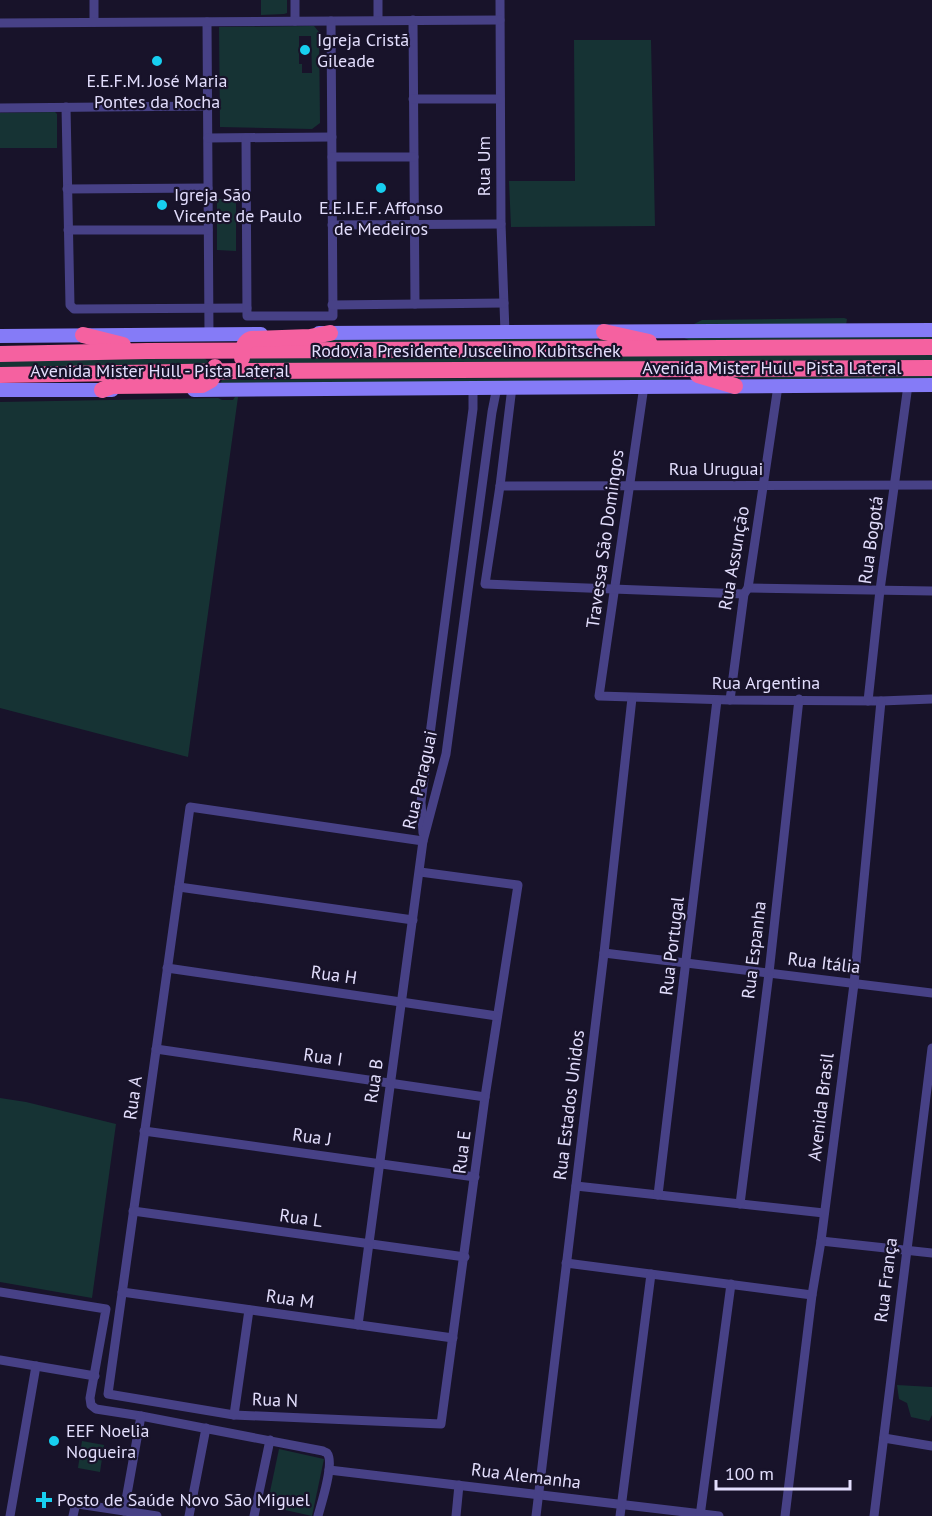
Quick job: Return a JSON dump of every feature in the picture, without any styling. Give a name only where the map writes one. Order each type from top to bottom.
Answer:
[{"type":"highway","points":[[604,332],[676,348]]},
{"type":"highway","points":[[242,371],[242,351],[246,342],[254,338],[310,337],[330,333]]},
{"type":"highway","points":[[83,335],[147,351]]},
{"type":"highway","name":"Rodovia Presidente Juscelino Kubitschek","points":[[0,354],[147,351],[932,347]]},
{"type":"highway","points":[[102,390],[112,386],[202,385],[211,380],[215,372],[215,351]]},
{"type":"highway","name":"Rodovia Presidente Juscelino Kubitschek","points":[[0,375],[242,371],[932,368]]},
{"type":"highway","points":[[668,369],[735,386]]},
{"type":"main road","name":"Avenida Mister Hull - Pista Lateral","points":[[0,336],[932,330]]},
{"type":"main road","name":"Avenida Mister Hull - Pista Lateral","points":[[0,390],[932,385]]},
{"type":"street","points":[[94,0],[94,22]]},
{"type":"street","points":[[295,0],[295,21]]},
{"type":"street","points":[[378,0],[378,21]]},
{"type":"street","name":"Rua Um","points":[[500,0],[501,224],[505,332]]},
{"type":"street","points":[[413,20],[415,304]]},
{"type":"street","points":[[0,23],[500,20]]},
{"type":"street","points":[[246,138],[247,316],[333,316],[331,21]]},
{"type":"street","points":[[207,22],[209,334]]},
{"type":"street","points":[[413,99],[500,99]]},
{"type":"street","points":[[0,108],[207,106]]},
{"type":"street","points":[[66,107],[70,305],[74,309],[246,308]]},
{"type":"street","points":[[208,138],[332,137]]},
{"type":"street","points":[[332,157],[414,157]]},
{"type":"street","points":[[67,189],[208,188]]},
{"type":"street","points":[[332,225],[501,224]]},
{"type":"street","points":[[68,230],[208,230]]},
{"type":"street","points":[[332,305],[504,303]]},
{"type":"street","name":"Rua Bogotá","points":[[868,701],[880,590],[908,385]]},
{"type":"street","name":"Travessa São Domingos","points":[[599,696],[644,386]]},
{"type":"street","name":"Rua Assunção","points":[[730,700],[778,386]]},
{"type":"street","name":"Rua Paraguai","points":[[423,842],[421,802],[473,409],[473,387]]},
{"type":"street","name":"Rua Paraguai","points":[[423,842],[446,754],[497,387]]},
{"type":"street","points":[[512,387],[485,584],[614,590],[932,591]]},
{"type":"street","name":"Rua Uruguai","points":[[500,486],[932,485]]},
{"type":"street","name":"Rua Argentina","points":[[599,696],[717,700],[932,699]]},
{"type":"street","name":"Rua Estados Unidos","points":[[536,1516],[604,953],[632,698]]},
{"type":"street","name":"Rua Espanha","points":[[740,1204],[769,973],[799,699]]},
{"type":"street","name":"Rua Portugal","points":[[658,1195],[717,700]]},
{"type":"street","name":"Avenida Brasil","points":[[785,1516],[854,984],[881,701]]},
{"type":"street","name":"Rua A","points":[[108,1394],[190,807],[423,842]]},
{"type":"street","name":"Rua B","points":[[358,1325],[423,842]]},
{"type":"street","name":"Rua E","points":[[420,872],[518,885],[485,1096],[441,1424]]},
{"type":"street","points":[[179,887],[413,920]]},
{"type":"street","name":"Rua Itália","points":[[604,953],[932,993]]},
{"type":"street","name":"Rua H","points":[[167,968],[497,1016]]},
{"type":"street","name":"Rua França","points":[[874,1516],[932,1048]]},
{"type":"street","name":"Rua I","points":[[156,1049],[485,1096]]},
{"type":"street","name":"Rua J","points":[[144,1131],[475,1177]]},
{"type":"street","points":[[576,1186],[824,1213]]},
{"type":"street","name":"Rua L","points":[[133,1211],[465,1257]]},
{"type":"street","points":[[821,1241],[932,1253]]},
{"type":"street","points":[[566,1263],[812,1295]]},
{"type":"street","points":[[620,1516],[651,1274]]},
{"type":"street","points":[[701,1515],[731,1284]]},
{"type":"street","points":[[0,1292],[106,1309],[90,1398],[92,1405],[96,1408],[270,1440],[327,1453],[329,1470],[318,1516]]},
{"type":"street","name":"Rua M","points":[[122,1292],[453,1338]]},
{"type":"street","points":[[234,1415],[249,1310]]},
{"type":"street","points":[[0,1360],[95,1376]]},
{"type":"street","points":[[10,1516],[36,1366]]},
{"type":"street","name":"Rua N","points":[[108,1394],[234,1415],[441,1424]]},
{"type":"street","points":[[124,1511],[141,1416]]},
{"type":"street","points":[[189,1516],[206,1428]]},
{"type":"street","points":[[884,1438],[932,1446]]},
{"type":"street","points":[[254,1516],[270,1440]]},
{"type":"street","name":"Rua Alemanha","points":[[329,1470],[719,1516]]},
{"type":"street","points":[[456,1516],[459,1485]]},
{"type":"street","points":[[74,1511],[78,1504],[157,1516]]},
{"type":"green space","points":[[261,0],[287,0],[287,13],[261,15]]},
{"type":"green space","points":[[314,26],[319,32],[320,123],[312,129],[220,127],[219,27]],"holes":[[[299,36],[311,36],[312,73],[302,73],[302,64],[299,64]]]},
{"type":"green space","points":[[574,40],[651,40],[655,226],[511,227],[509,181],[575,181]]},
{"type":"green space","points":[[55,112],[57,114],[57,148],[0,148],[0,113]]},
{"type":"green space","points":[[217,199],[236,199],[236,251],[217,250]]},
{"type":"green space","points":[[847,319],[846,325],[694,324],[702,320]]},
{"type":"green space","points":[[932,334],[932,339],[691,341],[682,337]]},
{"type":"green space","points":[[317,338],[576,338],[615,339],[616,341],[254,343]]},
{"type":"green space","points":[[932,354],[932,361],[247,363],[249,358]]},
{"type":"green space","points":[[204,358],[208,361],[206,364],[0,367],[0,361]]},
{"type":"green space","points":[[932,375],[932,381],[790,381],[766,378],[725,379],[723,376]]},
{"type":"green space","points":[[658,377],[699,380],[220,384],[222,380]]},
{"type":"green space","points":[[238,397],[188,757],[0,708],[0,402],[218,398],[233,400]]},
{"type":"green space","points":[[0,1098],[116,1124],[92,1298],[0,1282]]},
{"type":"green space","points":[[897,1385],[932,1387],[932,1415],[929,1421],[911,1417],[907,1403],[899,1399]]},
{"type":"green space","points":[[82,1441],[104,1445],[100,1472],[78,1468]]},
{"type":"green space","points":[[279,1449],[324,1459],[312,1516],[267,1506]]},
{"type":"place","name":"Igreja Cristã Gileade","points":[[305,50]]},
{"type":"place","name":"E.E.F.M. José Maria Pontes da Rocha","points":[[157,61]]},
{"type":"place","name":"E.E.I.E.F. Affonso de Medeiros","points":[[381,188]]},
{"type":"place","name":"Igreja São Vicente de Paulo","points":[[162,205]]},
{"type":"place","name":"EEF Noelia Nogueira","points":[[54,1441]]},
{"type":"place","name":"Posto de Saúde Novo São Miguel","points":[[44,1500]]}]
